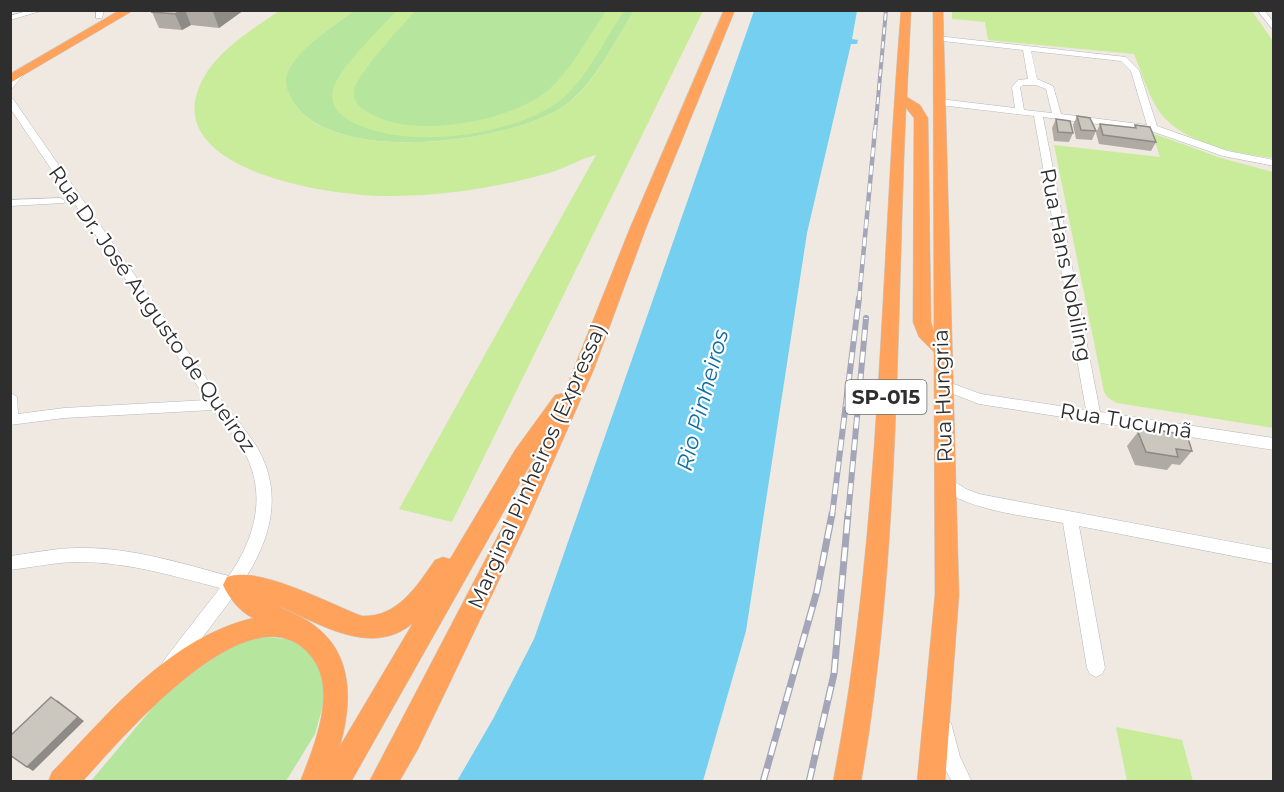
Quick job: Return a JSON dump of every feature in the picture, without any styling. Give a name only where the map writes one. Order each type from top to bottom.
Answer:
[{"type":"highway","points":[[13,73],[118,10]]},
{"type":"highway","points":[[13,73],[129,10]]},
{"type":"highway","name":"Marginal Pinheiros (Expressa)","points":[[383,782],[408,739],[513,528],[585,369],[638,228],[730,10]]},
{"type":"highway","name":"SP-015","points":[[848,782],[868,630],[883,463],[899,98],[906,10]]},
{"type":"highway","name":"Rua Hungria","points":[[931,782],[947,595],[941,348],[938,10]]},
{"type":"highway","points":[[13,73],[102,12]]},
{"type":"highway","points":[[899,98],[919,112],[921,118],[922,322],[925,333],[941,348]]},
{"type":"highway","points":[[334,782],[522,456],[585,369]]},
{"type":"highway","points":[[235,585],[264,589],[362,627],[376,630],[387,627],[412,608],[456,549],[492,508]]},
{"type":"highway","points":[[235,585],[254,606],[315,641],[327,657],[334,679],[336,710],[327,748],[314,782]]},
{"type":"highway","points":[[62,782],[158,682],[215,644],[242,631],[267,627],[299,630]]},
{"type":"street","points":[[10,18],[41,10]]},
{"type":"street","points":[[1260,10],[1273,29]]},
{"type":"street","points":[[937,38],[1127,60],[1135,70],[1153,128]]},
{"type":"street","points":[[1026,47],[1033,81]]},
{"type":"street","points":[[10,89],[13,73]]},
{"type":"street","points":[[1020,111],[1016,87],[1021,82],[1033,81],[1050,88],[1057,115]]},
{"type":"street","points":[[940,102],[1153,128],[1226,154],[1274,163]]},
{"type":"street","name":"Rua Dr. José Augusto de Queiroz","points":[[11,105],[217,405],[253,453],[263,477],[262,520],[252,554],[235,585],[186,642],[158,682]]},
{"type":"street","name":"Rua Hans Nobiling","points":[[1038,113],[1095,416]]},
{"type":"street","points":[[10,203],[60,201]]},
{"type":"street","name":"Rua Tucumã","points":[[943,385],[979,399],[1274,444]]},
{"type":"street","points":[[10,397],[11,419],[85,411],[217,405]]},
{"type":"street","name":"Rua Tucumã","points":[[944,410],[960,403],[979,399]]},
{"type":"street","points":[[946,482],[969,498],[1274,557]]},
{"type":"street","points":[[1070,516],[1096,668]]},
{"type":"street","points":[[10,563],[58,555],[99,556],[158,565],[235,585]]},
{"type":"street","points":[[938,702],[951,759],[962,782]]},
{"type":"green space","points":[[280,10],[353,11],[308,46],[287,73],[286,85],[294,103],[315,123],[345,135],[383,141],[424,142],[465,138],[505,130],[539,119],[564,106],[585,87],[594,75],[634,11],[703,11],[452,522],[399,509],[596,155],[549,173],[512,182],[455,192],[397,196],[333,191],[294,184],[256,172],[224,155],[202,133],[195,106],[207,72],[214,63],[240,38]]},
{"type":"green space","points":[[353,11],[634,11],[594,74],[575,97],[564,106],[539,119],[505,130],[466,138],[424,142],[383,141],[346,135],[315,123],[294,103],[290,96],[286,81],[292,64],[307,46]]},
{"type":"green space","points":[[396,11],[415,11],[363,74],[354,91],[354,98],[362,108],[385,120],[406,125],[430,126],[478,120],[501,114],[539,97],[568,69],[606,11],[624,11],[587,70],[561,100],[540,113],[486,131],[456,136],[425,137],[396,135],[369,129],[343,116],[333,102],[333,89],[343,70]]},
{"type":"green space","points":[[952,11],[1252,11],[1273,41],[1273,158],[1213,146],[1184,133],[1171,124],[1153,101],[1134,54],[988,40],[985,22],[952,19]]},
{"type":"green space","points":[[1152,133],[1221,158],[1273,172],[1273,428],[1117,403],[1108,398],[1104,392],[1054,145],[1160,157]]},
{"type":"green space","points":[[258,636],[293,640],[312,651],[327,691],[315,734],[286,781],[90,782],[171,686],[224,645]]},
{"type":"green space","points":[[1116,727],[1182,740],[1193,781],[1127,781]]},
{"type":"water","name":"Rio Pinheiros","points":[[754,11],[857,11],[852,39],[858,40],[857,44],[851,44],[807,233],[746,631],[703,781],[457,781],[493,719],[534,639]]},
{"type":"building","points":[[153,10],[181,10],[175,14],[152,12]]},
{"type":"building","points":[[1077,116],[1090,118],[1096,131],[1081,130]]},
{"type":"building","points":[[1056,119],[1070,121],[1073,133],[1058,132]]},
{"type":"building","points":[[1100,124],[1136,128],[1135,125],[1150,127],[1156,142],[1103,135]]},
{"type":"building","points":[[1144,428],[1187,435],[1192,451],[1176,449],[1178,457],[1146,452],[1138,432]]},
{"type":"building","points":[[51,697],[78,717],[27,767],[10,755],[10,736]]},
{"type":"railway","points":[[875,132],[886,10]]},
{"type":"railway","points":[[859,300],[875,130]]},
{"type":"railway","points":[[832,516],[859,298]]},
{"type":"railway","points":[[848,516],[866,318]]},
{"type":"railway","points":[[763,782],[817,591],[832,514]]},
{"type":"railway","points":[[809,782],[834,674],[848,514]]}]
